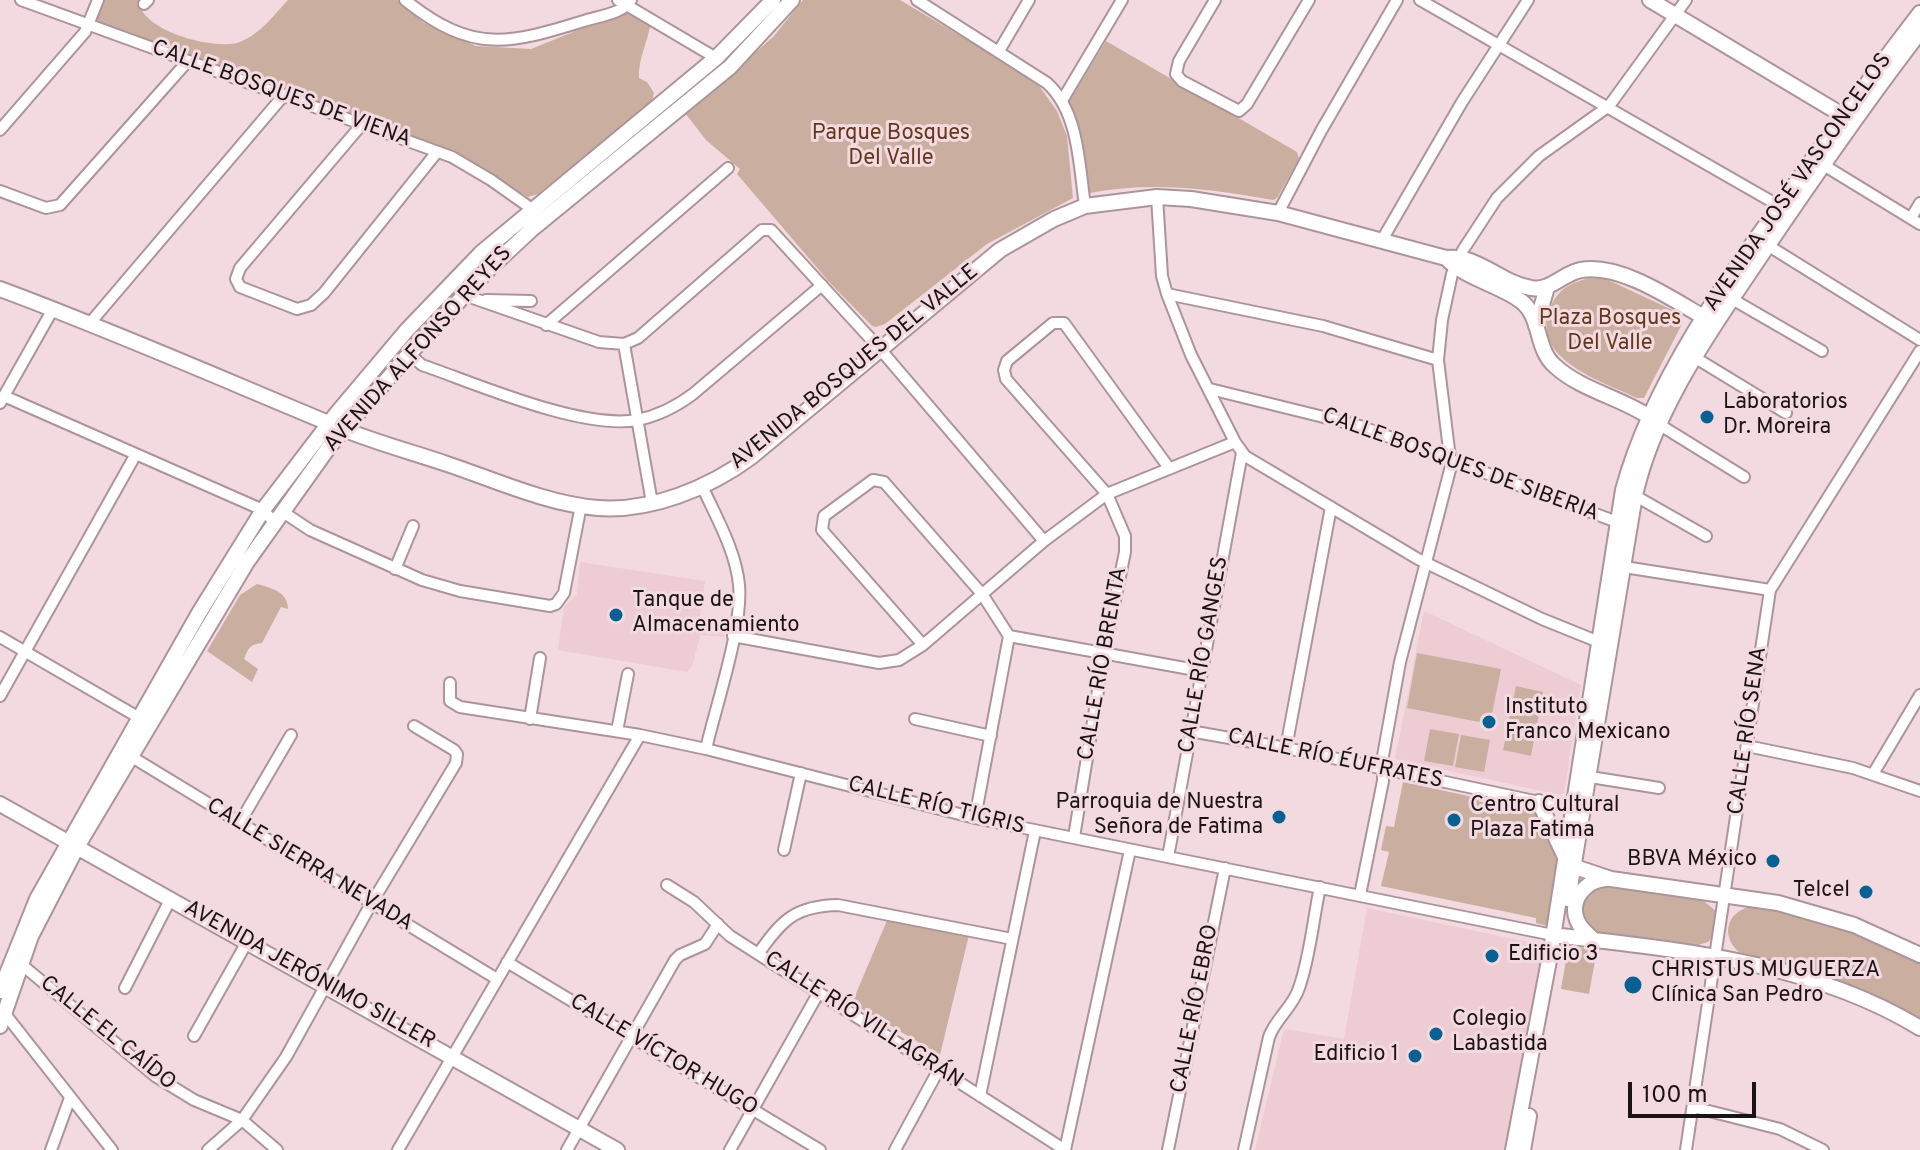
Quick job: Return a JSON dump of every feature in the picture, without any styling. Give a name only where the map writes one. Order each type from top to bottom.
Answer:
[{"type":"main road","name":"AVENIDA ALFONSO REYES","points":[[146,722],[199,613],[263,510],[345,403],[481,253],[716,58],[773,0]]},
{"type":"main road","name":"AVENIDA ALFONSO REYES","points":[[0,991],[37,899],[247,562],[344,430],[409,354],[470,297],[532,229],[730,67],[792,0]]},
{"type":"main road","points":[[1650,0],[1849,119]]},
{"type":"main road","name":"AVENIDA JOSÉ VASCONCELOS","points":[[1849,119],[1920,13]]},
{"type":"main road","name":"AVENIDA JOSÉ VASCONCELOS","points":[[1569,862],[1573,805],[1584,776],[1599,642],[1617,565],[1617,522],[1678,362],[1705,318],[1820,158],[1920,32]]},
{"type":"main road","name":"AVENIDA BOSQUES DEL VALLE","points":[[0,289],[90,323],[344,430],[545,497],[581,505],[618,508],[652,503],[702,486],[751,457],[1000,250],[1054,219],[1085,206],[1157,197],[1191,199],[1278,213],[1453,260],[1520,286],[1536,289],[1547,287]]},
{"type":"main road","name":"AVENIDA JOSÉ VASCONCELOS","points":[[1654,420],[1732,299],[1762,242]]},
{"type":"main road","name":"AVENIDA BOSQUES DEL VALLE","points":[[1453,260],[1519,299],[1530,310],[1544,352],[1557,369],[1654,420]]},
{"type":"main road","points":[[1536,326],[1547,287],[1578,271],[1604,270],[1620,274],[1705,318],[1694,357]]},
{"type":"main road","points":[[300,411],[323,410],[345,403]]},
{"type":"main road","points":[[361,409],[367,425],[389,445]]},
{"type":"main road","name":"AVENIDA JOSÉ VASCONCELOS","points":[[1523,1150],[1629,493]]},
{"type":"main road","points":[[1539,802],[1569,862],[1611,879]]},
{"type":"main road","name":"AVENIDA JERÓNIMO SILLER","points":[[0,804],[617,1150]]},
{"type":"main road","name":"AVENIDA ALFONSO REYES","points":[[2,1016],[44,907],[72,845]]},
{"type":"main road","points":[[1594,940],[1578,921],[1575,910],[1578,899],[1588,885],[1600,879],[1611,879],[1725,894],[1819,913],[1889,939],[1920,955]]},
{"type":"main road","points":[[1557,936],[1760,964],[1862,998],[1920,1028]]},
{"type":"main road","name":"AVENIDA JOSÉ VASCONCELOS","points":[[1513,1150],[1557,936]]},
{"type":"street","name":"CALLE BOSQUES DE VIENA","points":[[21,0],[437,152],[491,180],[532,209]]},
{"type":"street","points":[[0,130],[90,25],[98,0]]},
{"type":"street","points":[[405,0],[447,27],[480,40],[493,41],[544,33],[626,2],[716,58]]},
{"type":"street","points":[[917,0],[936,5],[1047,83],[1063,99],[1072,126],[1085,206]]},
{"type":"street","points":[[999,51],[1029,0]]},
{"type":"street","points":[[1063,99],[1122,0]]},
{"type":"street","points":[[1215,0],[1179,61],[1176,74],[1182,81],[1234,110],[1241,110],[1247,104],[1309,0]]},
{"type":"street","points":[[1278,213],[1321,131],[1397,0]]},
{"type":"street","points":[[1420,0],[1785,209]]},
{"type":"street","points":[[1382,240],[1498,43],[1528,0]]},
{"type":"street","points":[[1360,895],[1383,781],[1400,662],[1451,460],[1438,360],[1453,260],[1487,210],[1520,173],[1609,106],[1686,0]]},
{"type":"street","points":[[0,191],[46,208],[60,205],[187,62]]},
{"type":"street","points":[[90,323],[284,95]]},
{"type":"street","points":[[363,123],[240,268],[236,279],[240,287],[297,309],[311,305],[324,293],[437,152]]},
{"type":"street","points":[[1820,158],[1916,221],[1920,203]]},
{"type":"street","points":[[546,325],[728,168]]},
{"type":"street","points":[[1157,197],[1162,276],[1167,294],[1191,355],[1242,453],[1425,563],[1542,619],[1599,642]]},
{"type":"street","points":[[470,297],[599,342],[624,344],[638,338],[762,230],[775,231],[1044,541]]},
{"type":"street","points":[[1762,242],[1920,340]]},
{"type":"street","points":[[409,354],[422,365],[563,413],[600,420],[639,420],[679,404],[693,394],[822,285]]},
{"type":"street","points":[[1167,294],[1323,326],[1438,360]]},
{"type":"street","points":[[470,297],[531,301]]},
{"type":"street","points":[[1732,299],[1822,351]]},
{"type":"street","points":[[53,309],[2,400],[136,454],[395,569],[460,591],[550,606],[556,604],[564,593],[581,505]]},
{"type":"street","name":"CALLE RÍO BRENTA","points":[[1074,837],[1104,654],[1126,544],[1107,494],[1006,379],[1004,370],[1007,361],[1053,323],[1061,322],[1067,326],[1169,468]]},
{"type":"street","points":[[624,344],[652,503]]},
{"type":"street","name":"CALLE RÍO SENA","points":[[1686,1150],[1770,590],[1920,351]]},
{"type":"street","points":[[1694,357],[1786,413]]},
{"type":"street","name":"CALLE BOSQUES DE SIBERIA","points":[[1210,389],[1340,420],[1617,522]]},
{"type":"street","points":[[1654,420],[1744,477]]},
{"type":"street","points":[[733,636],[879,663],[899,660],[923,645],[1044,541],[1107,494],[1235,442]]},
{"type":"street","name":"CALLE RÍO GANGES","points":[[1168,857],[1242,453]]},
{"type":"street","points":[[0,696],[136,454]]},
{"type":"street","points":[[923,645],[824,532],[824,516],[869,482],[881,480],[982,594],[1009,636],[975,818]]},
{"type":"street","points":[[702,486],[734,561],[739,584],[733,636],[706,749]]},
{"type":"street","points":[[1629,493],[1706,536]]},
{"type":"street","points":[[1286,748],[1331,507]]},
{"type":"street","points":[[395,569],[413,526]]},
{"type":"street","points":[[1617,565],[1770,590]]},
{"type":"street","points":[[1009,636],[1201,671]]},
{"type":"street","points":[[0,637],[146,722]]},
{"type":"street","points":[[530,719],[540,658]]},
{"type":"street","points":[[617,731],[628,674]]},
{"type":"street","name":"CALLE RÍO TIGRIS","points":[[450,683],[450,701],[460,707],[640,735],[975,818],[1557,936]]},
{"type":"street","points":[[1873,774],[1920,695]]},
{"type":"street","points":[[915,719],[991,736]]},
{"type":"street","points":[[208,1150],[242,1120],[286,1057],[371,904],[456,763],[454,750],[414,726]]},
{"type":"street","name":"CALLE RÍO ÉUFRATES","points":[[1190,731],[1286,748],[1539,802],[1573,805]]},
{"type":"street","points":[[239,824],[291,735]]},
{"type":"street","points":[[398,1150],[640,735]]},
{"type":"street","points":[[1747,746],[1873,774],[1920,791]]},
{"type":"street","name":"CALLE SIERRA NEVADA","points":[[127,754],[497,979]]},
{"type":"street","points":[[784,850],[801,773]]},
{"type":"street","points":[[1584,776],[1659,788]]},
{"type":"street","points":[[980,1096],[1035,831]]},
{"type":"street","points":[[1065,1150],[1130,850]]},
{"type":"street","name":"CALLE RÍO EBRO","points":[[1168,1150],[1225,868]]},
{"type":"street","name":"CALLE RÍO VILLAGRÁN","points":[[667,885],[694,902],[730,936],[1065,1150]]},
{"type":"street","points":[[1244,1150],[1272,1029],[1295,997],[1301,981],[1320,887]]},
{"type":"street","points":[[125,988],[171,898]]},
{"type":"street","points":[[758,954],[786,918],[823,905],[838,905],[1012,939]]},
{"type":"street","points":[[567,1150],[677,958],[705,944],[718,924]]},
{"type":"street","points":[[194,1036],[247,942]]},
{"type":"street","name":"CALLE VÍCTOR HUGO","points":[[507,962],[820,1150]]},
{"type":"street","name":"CALLE EL CAÍDO","points":[[21,964],[155,1076],[194,1100],[242,1120],[277,1150]]},
{"type":"street","points":[[730,1150],[819,992]]},
{"type":"street","points":[[2,1016],[112,1150]]},
{"type":"street","points":[[895,1150],[939,1069]]},
{"type":"street","points":[[51,1150],[70,1098]]},
{"type":"street","points":[[1693,1107],[1780,1129],[1823,1150]]},
{"type":"shaded area","points":[[580,562],[705,581],[699,621],[725,630],[724,637],[700,635],[693,664],[687,672],[558,650],[564,607],[577,594]]},
{"type":"shaded area","name":"Instituto Franco Mexicano","points":[[1424,611],[1581,685],[1564,793],[1560,795],[1395,759]]},
{"type":"shaded area","name":"Colegio Labastida","points":[[1367,908],[1533,943],[1541,957],[1504,1150],[1255,1150],[1284,1029],[1344,1039]]},
{"type":"green space","points":[[100,0],[139,0],[142,11],[151,21],[180,36],[214,44],[240,42],[254,34],[288,0],[397,0],[424,23],[476,46],[531,49],[630,9],[650,18],[639,78],[647,82],[654,93],[648,105],[538,194],[528,197],[461,157],[98,24]]},
{"type":"green space","name":"Parque Bosques Del Valle","points":[[803,0],[900,0],[1018,70],[1040,87],[1057,111],[1067,136],[1073,198],[987,244],[885,324],[876,327],[830,283],[737,174],[740,169],[706,140],[685,113],[773,37]]},
{"type":"green space","points":[[1106,41],[1297,152],[1299,159],[1277,198],[1159,187],[1086,191],[1067,105]]},
{"type":"green space","name":"Plaza Bosques Del Valle","points":[[1589,278],[1606,279],[1681,314],[1682,324],[1644,398],[1637,398],[1572,366],[1558,354],[1549,340],[1546,324],[1554,300],[1566,287]]},
{"type":"green space","points":[[257,584],[282,595],[288,609],[281,607],[262,643],[247,652],[244,659],[258,669],[252,682],[207,651],[240,595]]},
{"type":"green space","points":[[1417,653],[1501,669],[1490,724],[1407,708]]},
{"type":"green space","points":[[1516,686],[1543,692],[1531,756],[1503,750]]},
{"type":"green space","points":[[1430,729],[1459,734],[1453,766],[1424,761]]},
{"type":"green space","points":[[1461,735],[1490,740],[1484,772],[1455,767]]},
{"type":"green space","points":[[1403,782],[1534,810],[1560,853],[1547,926],[1536,923],[1536,918],[1381,886],[1389,852],[1381,850],[1386,826],[1394,827]]},
{"type":"green space","points":[[1598,883],[1700,898],[1716,911],[1715,934],[1708,942],[1692,947],[1592,931],[1587,927],[1579,906]]},
{"type":"green space","points":[[1749,907],[1814,918],[1882,944],[1920,963],[1920,1021],[1827,977],[1739,952],[1730,939],[1729,926],[1735,914]]},
{"type":"green space","points":[[888,918],[969,935],[940,1055],[852,1003]]},
{"type":"green space","points":[[1568,949],[1597,950],[1589,994],[1561,989]]},
{"type":"place","name":"Laboratorios Dr. Moreira","points":[[1707,417]]},
{"type":"place","name":"Tanque de Almacenamiento","points":[[616,615]]},
{"type":"place","name":"Instituto Franco Mexicano","points":[[1489,722]]},
{"type":"place","name":"Parroquia de Nuestra Señora de Fatima","points":[[1279,817]]},
{"type":"place","name":"Centro Cultural Plaza Fatima","points":[[1454,820]]},
{"type":"place","name":"BBVA México","points":[[1773,861]]},
{"type":"place","name":"Telcel","points":[[1866,892]]},
{"type":"place","name":"Edificio 3","points":[[1492,956]]},
{"type":"place","name":"CHRISTUS MUGUERZA Clínica San Pedro","points":[[1633,985]]},
{"type":"place","name":"Colegio Labastida","points":[[1436,1034]]},
{"type":"place","name":"Edificio 1","points":[[1415,1056]]}]
